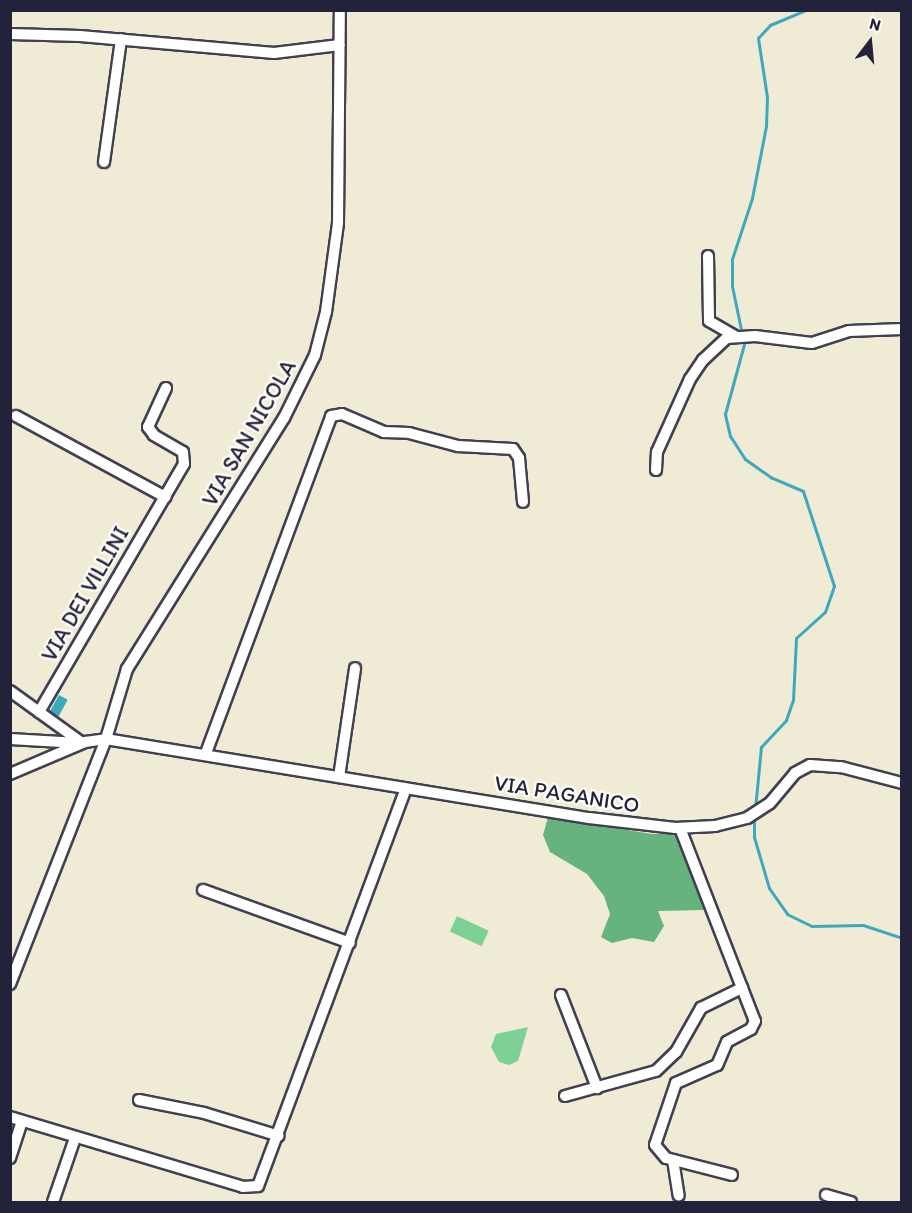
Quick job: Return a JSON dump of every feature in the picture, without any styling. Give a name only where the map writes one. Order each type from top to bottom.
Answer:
[{"type":"street","name":"VIA SAN NICOLA","points":[[106,739],[131,663],[284,418],[315,355],[326,312],[338,223],[340,10]]},
{"type":"street","points":[[10,34],[121,39],[274,53],[340,45]]},
{"type":"street","points":[[104,162],[121,39]]},
{"type":"street","points":[[708,256],[708,321],[735,336]]},
{"type":"street","points":[[656,470],[657,452],[693,374],[716,346],[735,336],[815,343],[849,331],[902,329]]},
{"type":"street","name":"VIA DEI VILLINI","points":[[39,712],[165,497],[185,458],[180,450],[149,429],[149,420],[166,388]]},
{"type":"street","points":[[206,753],[331,416],[342,414],[381,431],[409,433],[458,446],[513,449],[519,456],[523,502]]},
{"type":"street","points":[[16,416],[165,497]]},
{"type":"street","points":[[339,777],[355,668]]},
{"type":"street","points":[[10,691],[82,744]]},
{"type":"street","name":"VIA PAGANICO","points":[[10,739],[82,744]]},
{"type":"street","points":[[10,984],[106,739]]},
{"type":"street","name":"VIA PAGANICO","points":[[10,774],[82,744],[106,739],[206,753],[406,789],[637,825],[680,828],[739,821],[770,802],[795,773],[810,765],[841,767],[902,783]]},
{"type":"street","points":[[10,1117],[75,1138],[252,1188],[262,1182],[406,789]]},
{"type":"street","points":[[680,828],[754,1015],[753,1027],[727,1042],[717,1065],[682,1078],[669,1096],[655,1144],[661,1155],[673,1160],[732,1174]]},
{"type":"street","points":[[203,890],[350,943]]},
{"type":"street","points":[[565,1096],[660,1069],[676,1052],[701,1008],[742,988]]},
{"type":"street","points":[[561,995],[597,1088]]},
{"type":"street","points":[[139,1100],[204,1113],[279,1136]]},
{"type":"street","points":[[10,1158],[22,1121]]},
{"type":"street","points":[[53,1203],[75,1138]]},
{"type":"street","points":[[673,1160],[679,1196]]},
{"type":"street","points":[[826,1195],[851,1203]]},
{"type":"green space","points":[[548,817],[652,834],[676,833],[704,910],[658,911],[664,926],[654,942],[632,938],[612,943],[601,937],[610,914],[604,896],[587,874],[550,852],[543,835]]},
{"type":"green space","points":[[457,916],[489,931],[482,946],[450,931]]},
{"type":"green space","points":[[528,1027],[518,1061],[509,1065],[499,1062],[491,1047],[496,1034]]},
{"type":"water","points":[[59,695],[68,700],[59,716],[50,712]]},
{"type":"waterway","points":[[755,809],[761,747],[786,720],[793,700],[796,638],[825,612],[834,586],[803,491],[772,478],[745,459],[730,436],[725,414],[744,344],[732,286],[732,259],[752,198],[766,126],[767,97],[758,38],[770,25],[806,10]]},
{"type":"waterway","points":[[754,818],[754,837],[769,888],[787,914],[812,926],[863,925],[902,938]]}]
